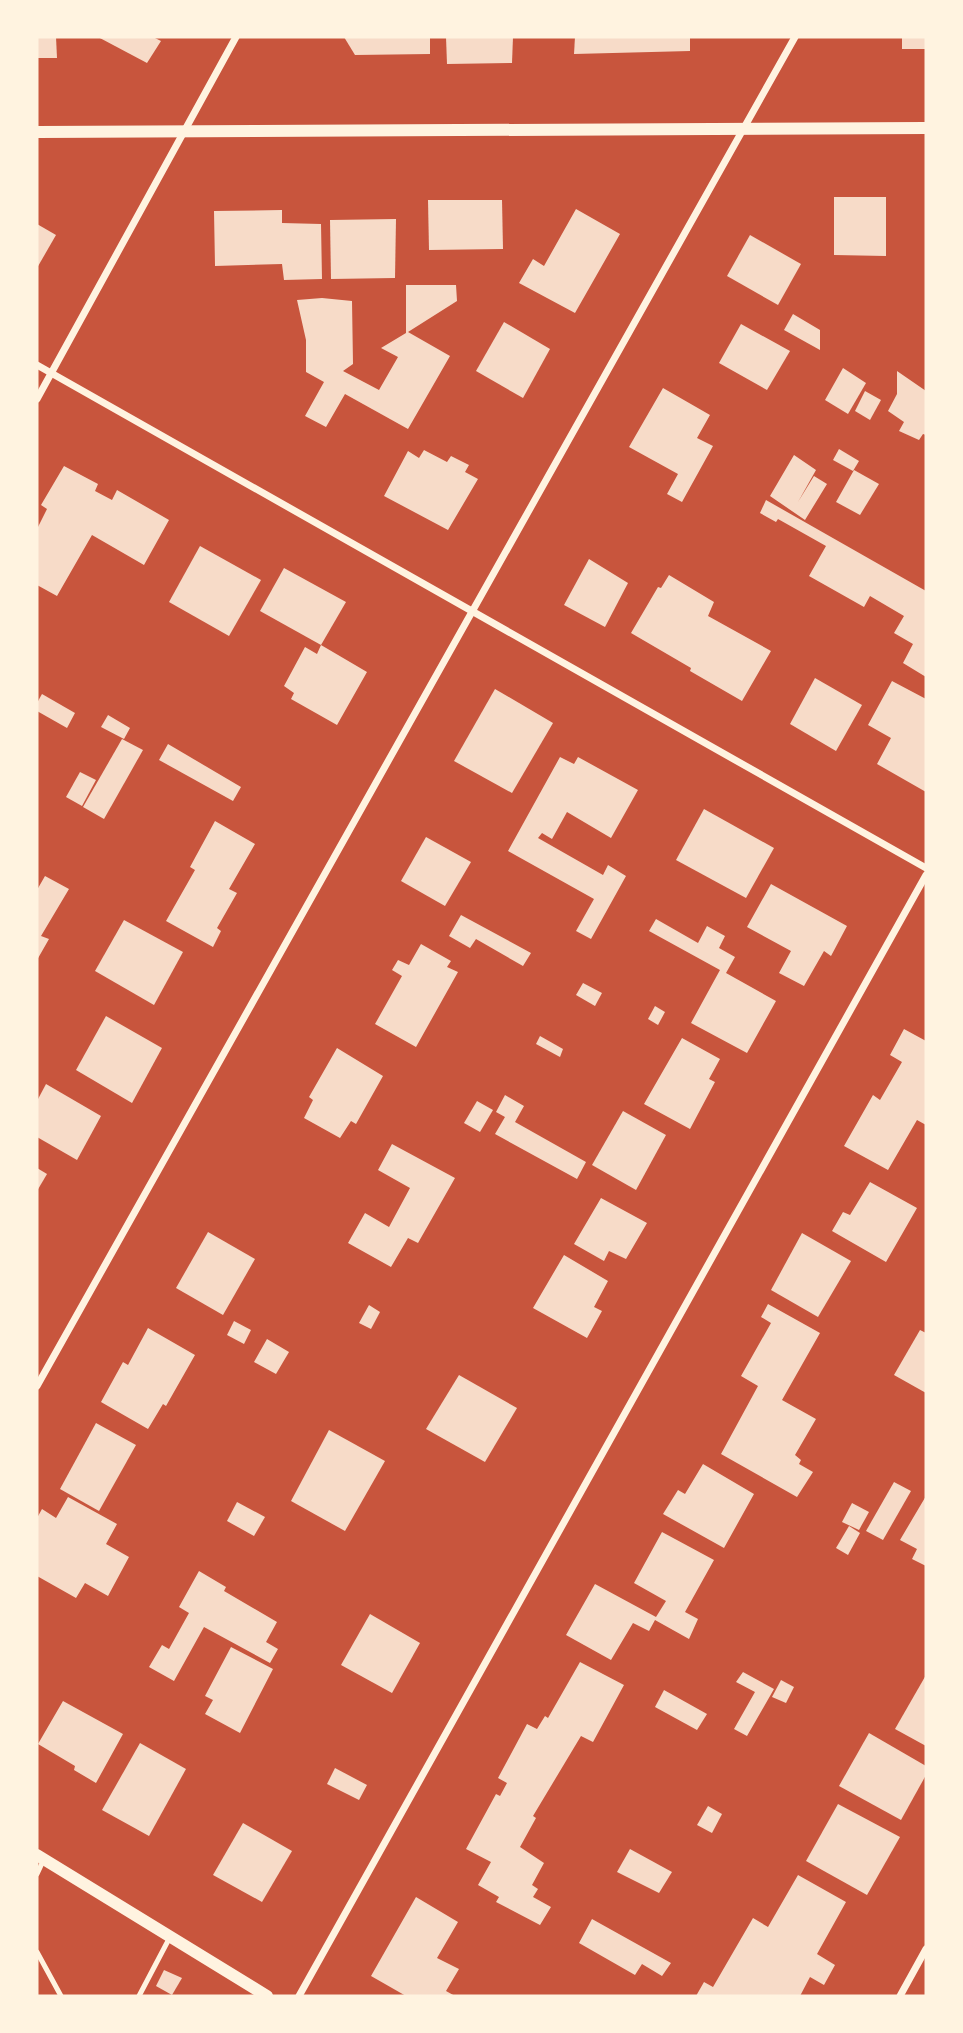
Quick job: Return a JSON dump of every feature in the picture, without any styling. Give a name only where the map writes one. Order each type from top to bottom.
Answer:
[{"type":"street","points":[[37,399],[236,37]]},
{"type":"street","points":[[37,1386],[795,37]]},
{"type":"street","points":[[37,132],[926,128]]},
{"type":"street","points":[[37,365],[926,869]]},
{"type":"street","points":[[299,1996],[926,875]]},
{"type":"street","points":[[40,1857],[267,1996]]},
{"type":"street","points":[[900,1996],[926,1949]]},
{"type":"lane","points":[[37,1874],[40,1857]]},
{"type":"lane","points":[[139,1996],[170,1937]]},
{"type":"lane","points":[[37,1952],[61,1996]]},
{"type":"building","points":[[37,37],[56,37],[57,58],[37,58]]},
{"type":"building","points":[[98,37],[153,37],[161,41],[147,63]]},
{"type":"building","points":[[344,37],[430,37],[430,54],[355,55]]},
{"type":"building","points":[[446,37],[513,37],[512,63],[447,64]]},
{"type":"building","points":[[575,37],[690,37],[690,51],[574,54]]},
{"type":"building","points":[[902,37],[926,37],[926,49],[902,49]]},
{"type":"building","points":[[834,197],[886,197],[886,256],[834,255]]},
{"type":"building","points":[[428,200],[502,200],[503,249],[429,250]]},
{"type":"building","points":[[576,209],[620,234],[575,313],[519,283],[533,259],[544,266]]},
{"type":"building","points":[[282,210],[282,223],[321,224],[322,279],[284,280],[282,264],[215,266],[214,211]]},
{"type":"building","points":[[396,219],[395,278],[331,279],[330,220]]},
{"type":"building","points":[[37,224],[56,235],[37,268]]},
{"type":"building","points":[[750,235],[801,264],[778,305],[727,276]]},
{"type":"building","points":[[406,285],[456,285],[457,301],[408,332],[450,356],[408,429],[345,394],[326,427],[305,416],[324,382],[306,372],[306,340],[297,300],[322,298],[352,301],[353,364],[343,371],[379,390],[398,357],[381,348],[406,333]]},
{"type":"building","points":[[793,314],[820,330],[820,350],[784,330]]},
{"type":"building","points":[[504,322],[550,349],[523,398],[476,371]]},
{"type":"building","points":[[741,324],[790,351],[767,390],[719,363]]},
{"type":"building","points":[[843,368],[866,383],[848,414],[825,400]]},
{"type":"building","points":[[897,371],[926,391],[926,435],[923,434],[919,440],[899,431],[904,422],[888,411],[897,394]]},
{"type":"building","points":[[663,388],[710,415],[697,438],[713,446],[682,502],[667,494],[678,474],[629,447]]},
{"type":"building","points":[[865,391],[881,400],[870,420],[855,411]]},
{"type":"building","points":[[839,449],[859,461],[853,471],[833,460]]},
{"type":"building","points":[[424,450],[447,462],[451,456],[469,465],[465,472],[478,479],[448,530],[384,496],[408,451],[419,458]]},
{"type":"building","points":[[794,455],[816,470],[798,502],[814,476],[827,484],[805,520],[770,496]]},
{"type":"building","points":[[64,466],[98,484],[95,491],[112,500],[117,490],[169,520],[144,565],[92,535],[57,596],[37,585],[37,529],[47,509],[41,505]]},
{"type":"building","points":[[854,470],[879,484],[860,515],[836,502]]},
{"type":"building","points":[[766,500],[926,591],[926,677],[903,663],[913,644],[894,633],[904,616],[870,596],[864,607],[809,576],[826,546],[778,519],[776,522],[760,513]]},
{"type":"building","points":[[200,546],[261,580],[229,636],[169,602]]},
{"type":"building","points":[[589,559],[628,583],[605,627],[564,605]]},
{"type":"building","points":[[284,568],[346,602],[321,645],[260,611]]},
{"type":"building","points":[[669,575],[714,602],[708,616],[771,651],[742,701],[631,633],[658,587],[661,588]]},
{"type":"building","points":[[321,645],[367,672],[337,725],[291,699],[294,693],[284,686],[305,647],[317,654]]},
{"type":"building","points":[[815,678],[862,705],[836,751],[790,724]]},
{"type":"building","points":[[892,681],[926,699],[926,792],[877,764],[891,738],[868,725]]},
{"type":"building","points":[[495,689],[553,723],[512,793],[454,761]]},
{"type":"building","points":[[42,694],[75,713],[67,728],[37,711],[37,703]]},
{"type":"building","points":[[108,715],[130,728],[124,739],[101,727]]},
{"type":"building","points":[[122,739],[143,750],[104,819],[83,807]]},
{"type":"building","points":[[168,744],[241,787],[233,801],[159,760]]},
{"type":"building","points":[[560,757],[574,764],[578,757],[638,790],[611,838],[567,812],[552,839],[542,833],[538,838],[603,875],[608,865],[626,876],[591,939],[576,931],[594,899],[508,851]]},
{"type":"building","points":[[80,772],[96,780],[82,806],[66,797]]},
{"type":"building","points":[[704,809],[774,848],[746,898],[676,860]]},
{"type":"building","points":[[215,821],[255,844],[229,889],[237,893],[217,928],[221,931],[213,947],[166,921],[195,870],[190,867]]},
{"type":"building","points":[[426,837],[471,862],[445,906],[401,881]]},
{"type":"building","points":[[45,876],[69,889],[41,936],[49,939],[37,960],[37,890]]},
{"type":"building","points":[[771,884],[847,926],[831,956],[824,951],[804,986],[779,973],[791,951],[747,927]]},
{"type":"building","points":[[461,915],[531,953],[523,966],[476,939],[470,948],[449,936]]},
{"type":"building","points":[[656,919],[698,943],[707,926],[725,936],[719,948],[735,957],[726,973],[776,1001],[747,1053],[691,1023],[720,970],[649,931]]},
{"type":"building","points":[[124,920],[183,952],[154,1005],[95,971]]},
{"type":"building","points":[[421,944],[451,961],[447,967],[458,972],[416,1047],[375,1024],[402,976],[392,970],[398,960],[409,965]]},
{"type":"building","points":[[583,983],[602,993],[595,1006],[576,995]]},
{"type":"building","points":[[655,1006],[665,1012],[658,1025],[648,1019]]},
{"type":"building","points":[[106,1016],[162,1048],[132,1103],[76,1070]]},
{"type":"building","points":[[904,1029],[926,1041],[926,1125],[917,1120],[888,1170],[844,1146],[873,1095],[880,1100],[902,1062],[890,1055]]},
{"type":"building","points":[[540,1036],[563,1049],[560,1057],[536,1044]]},
{"type":"building","points":[[682,1038],[720,1059],[709,1079],[715,1082],[690,1129],[644,1104]]},
{"type":"building","points":[[337,1048],[383,1076],[356,1124],[351,1121],[340,1138],[304,1118],[313,1100],[309,1097]]},
{"type":"building","points":[[46,1084],[101,1116],[77,1160],[37,1137],[37,1101]]},
{"type":"building","points":[[505,1095],[524,1106],[515,1122],[586,1162],[577,1179],[495,1134],[505,1117],[496,1112]]},
{"type":"building","points":[[477,1101],[493,1110],[480,1132],[464,1123]]},
{"type":"building","points":[[623,1111],[666,1135],[636,1190],[592,1165]]},
{"type":"building","points":[[392,1144],[455,1178],[418,1243],[408,1238],[391,1267],[348,1243],[365,1213],[389,1227],[410,1188],[378,1170]]},
{"type":"building","points":[[37,1168],[47,1174],[37,1191]]},
{"type":"building","points":[[870,1182],[917,1208],[886,1262],[832,1231],[843,1212],[850,1215]]},
{"type":"building","points":[[601,1198],[647,1223],[626,1259],[609,1251],[604,1261],[574,1244]]},
{"type":"building","points":[[208,1232],[255,1259],[223,1315],[176,1288]]},
{"type":"building","points":[[802,1233],[851,1261],[818,1317],[771,1290]]},
{"type":"building","points":[[564,1255],[608,1281],[594,1307],[602,1311],[587,1338],[533,1308]]},
{"type":"building","points":[[768,1304],[820,1333],[782,1400],[816,1419],[795,1455],[801,1460],[799,1464],[813,1472],[797,1497],[721,1454],[758,1386],[741,1376],[771,1323],[761,1317]]},
{"type":"building","points":[[369,1305],[380,1312],[371,1329],[359,1323]]},
{"type":"building","points":[[234,1321],[251,1330],[244,1344],[227,1335]]},
{"type":"building","points":[[148,1328],[195,1355],[166,1406],[163,1404],[148,1429],[101,1402],[123,1362],[128,1365]]},
{"type":"building","points":[[920,1330],[926,1333],[926,1393],[894,1375]]},
{"type":"building","points":[[267,1339],[289,1352],[276,1374],[254,1362]]},
{"type":"building","points":[[459,1375],[517,1408],[485,1462],[426,1429]]},
{"type":"building","points":[[96,1423],[136,1445],[99,1511],[60,1489]]},
{"type":"building","points":[[329,1430],[385,1461],[345,1531],[291,1501]]},
{"type":"building","points":[[703,1464],[754,1494],[724,1548],[663,1514],[678,1490],[685,1494]]},
{"type":"building","points":[[894,1482],[911,1491],[883,1540],[866,1531]]},
{"type":"building","points":[[926,1496],[926,1566],[912,1559],[917,1549],[900,1540]]},
{"type":"building","points":[[68,1497],[117,1524],[106,1544],[129,1557],[108,1596],[85,1583],[76,1598],[37,1576],[37,1518],[42,1509],[56,1518]]},
{"type":"building","points":[[237,1502],[265,1517],[254,1536],[227,1521]]},
{"type":"building","points":[[852,1503],[869,1512],[859,1530],[842,1522]]},
{"type":"building","points":[[849,1526],[860,1533],[848,1555],[836,1548]]},
{"type":"building","points":[[662,1532],[714,1560],[685,1612],[698,1619],[689,1639],[655,1620],[649,1631],[633,1623],[611,1660],[566,1635],[595,1584],[656,1617],[666,1601],[634,1583]]},
{"type":"building","points":[[199,1571],[226,1587],[224,1591],[277,1622],[266,1642],[278,1649],[270,1663],[204,1627],[174,1681],[149,1667],[162,1645],[169,1649],[189,1613],[179,1607]]},
{"type":"building","points":[[370,1614],[420,1643],[392,1693],[341,1665]]},
{"type":"building","points":[[231,1647],[273,1669],[240,1733],[205,1714],[213,1700],[205,1696]]},
{"type":"building","points":[[580,1662],[624,1685],[593,1742],[581,1736],[533,1816],[536,1818],[520,1847],[544,1863],[532,1885],[538,1889],[533,1897],[551,1907],[540,1925],[496,1902],[499,1897],[478,1885],[491,1862],[466,1849],[496,1794],[500,1796],[507,1783],[498,1778],[527,1724],[537,1729],[545,1716],[548,1718]]},
{"type":"building","points":[[743,1672],[774,1689],[747,1736],[734,1729],[755,1692],[736,1682]]},
{"type":"building","points":[[926,1675],[926,1746],[895,1729]]},
{"type":"building","points":[[781,1680],[794,1687],[786,1703],[772,1697]]},
{"type":"building","points":[[664,1690],[707,1714],[697,1730],[655,1707]]},
{"type":"building","points":[[63,1701],[123,1734],[96,1783],[74,1770],[75,1766],[38,1744]]},
{"type":"building","points":[[869,1733],[926,1766],[926,1775],[901,1820],[839,1786]]},
{"type":"building","points":[[140,1743],[186,1769],[149,1836],[102,1810]]},
{"type":"building","points":[[335,1768],[367,1785],[359,1800],[327,1784]]},
{"type":"building","points":[[838,1804],[900,1837],[867,1895],[806,1861]]},
{"type":"building","points":[[708,1806],[722,1814],[712,1833],[697,1825]]},
{"type":"building","points":[[243,1823],[292,1851],[262,1902],[213,1875]]},
{"type":"building","points":[[630,1849],[672,1872],[659,1893],[617,1872]]},
{"type":"building","points":[[798,1875],[846,1902],[817,1954],[835,1965],[824,1985],[810,1977],[800,1996],[696,1996],[704,1982],[713,1987],[753,1918],[768,1927]]},
{"type":"building","points":[[416,1897],[458,1922],[437,1958],[459,1969],[446,1991],[455,1996],[406,1996],[371,1976]]},
{"type":"building","points":[[592,1919],[671,1963],[662,1976],[642,1964],[635,1975],[579,1943]]},
{"type":"building","points":[[164,1970],[182,1978],[172,1995],[156,1986]]}]
